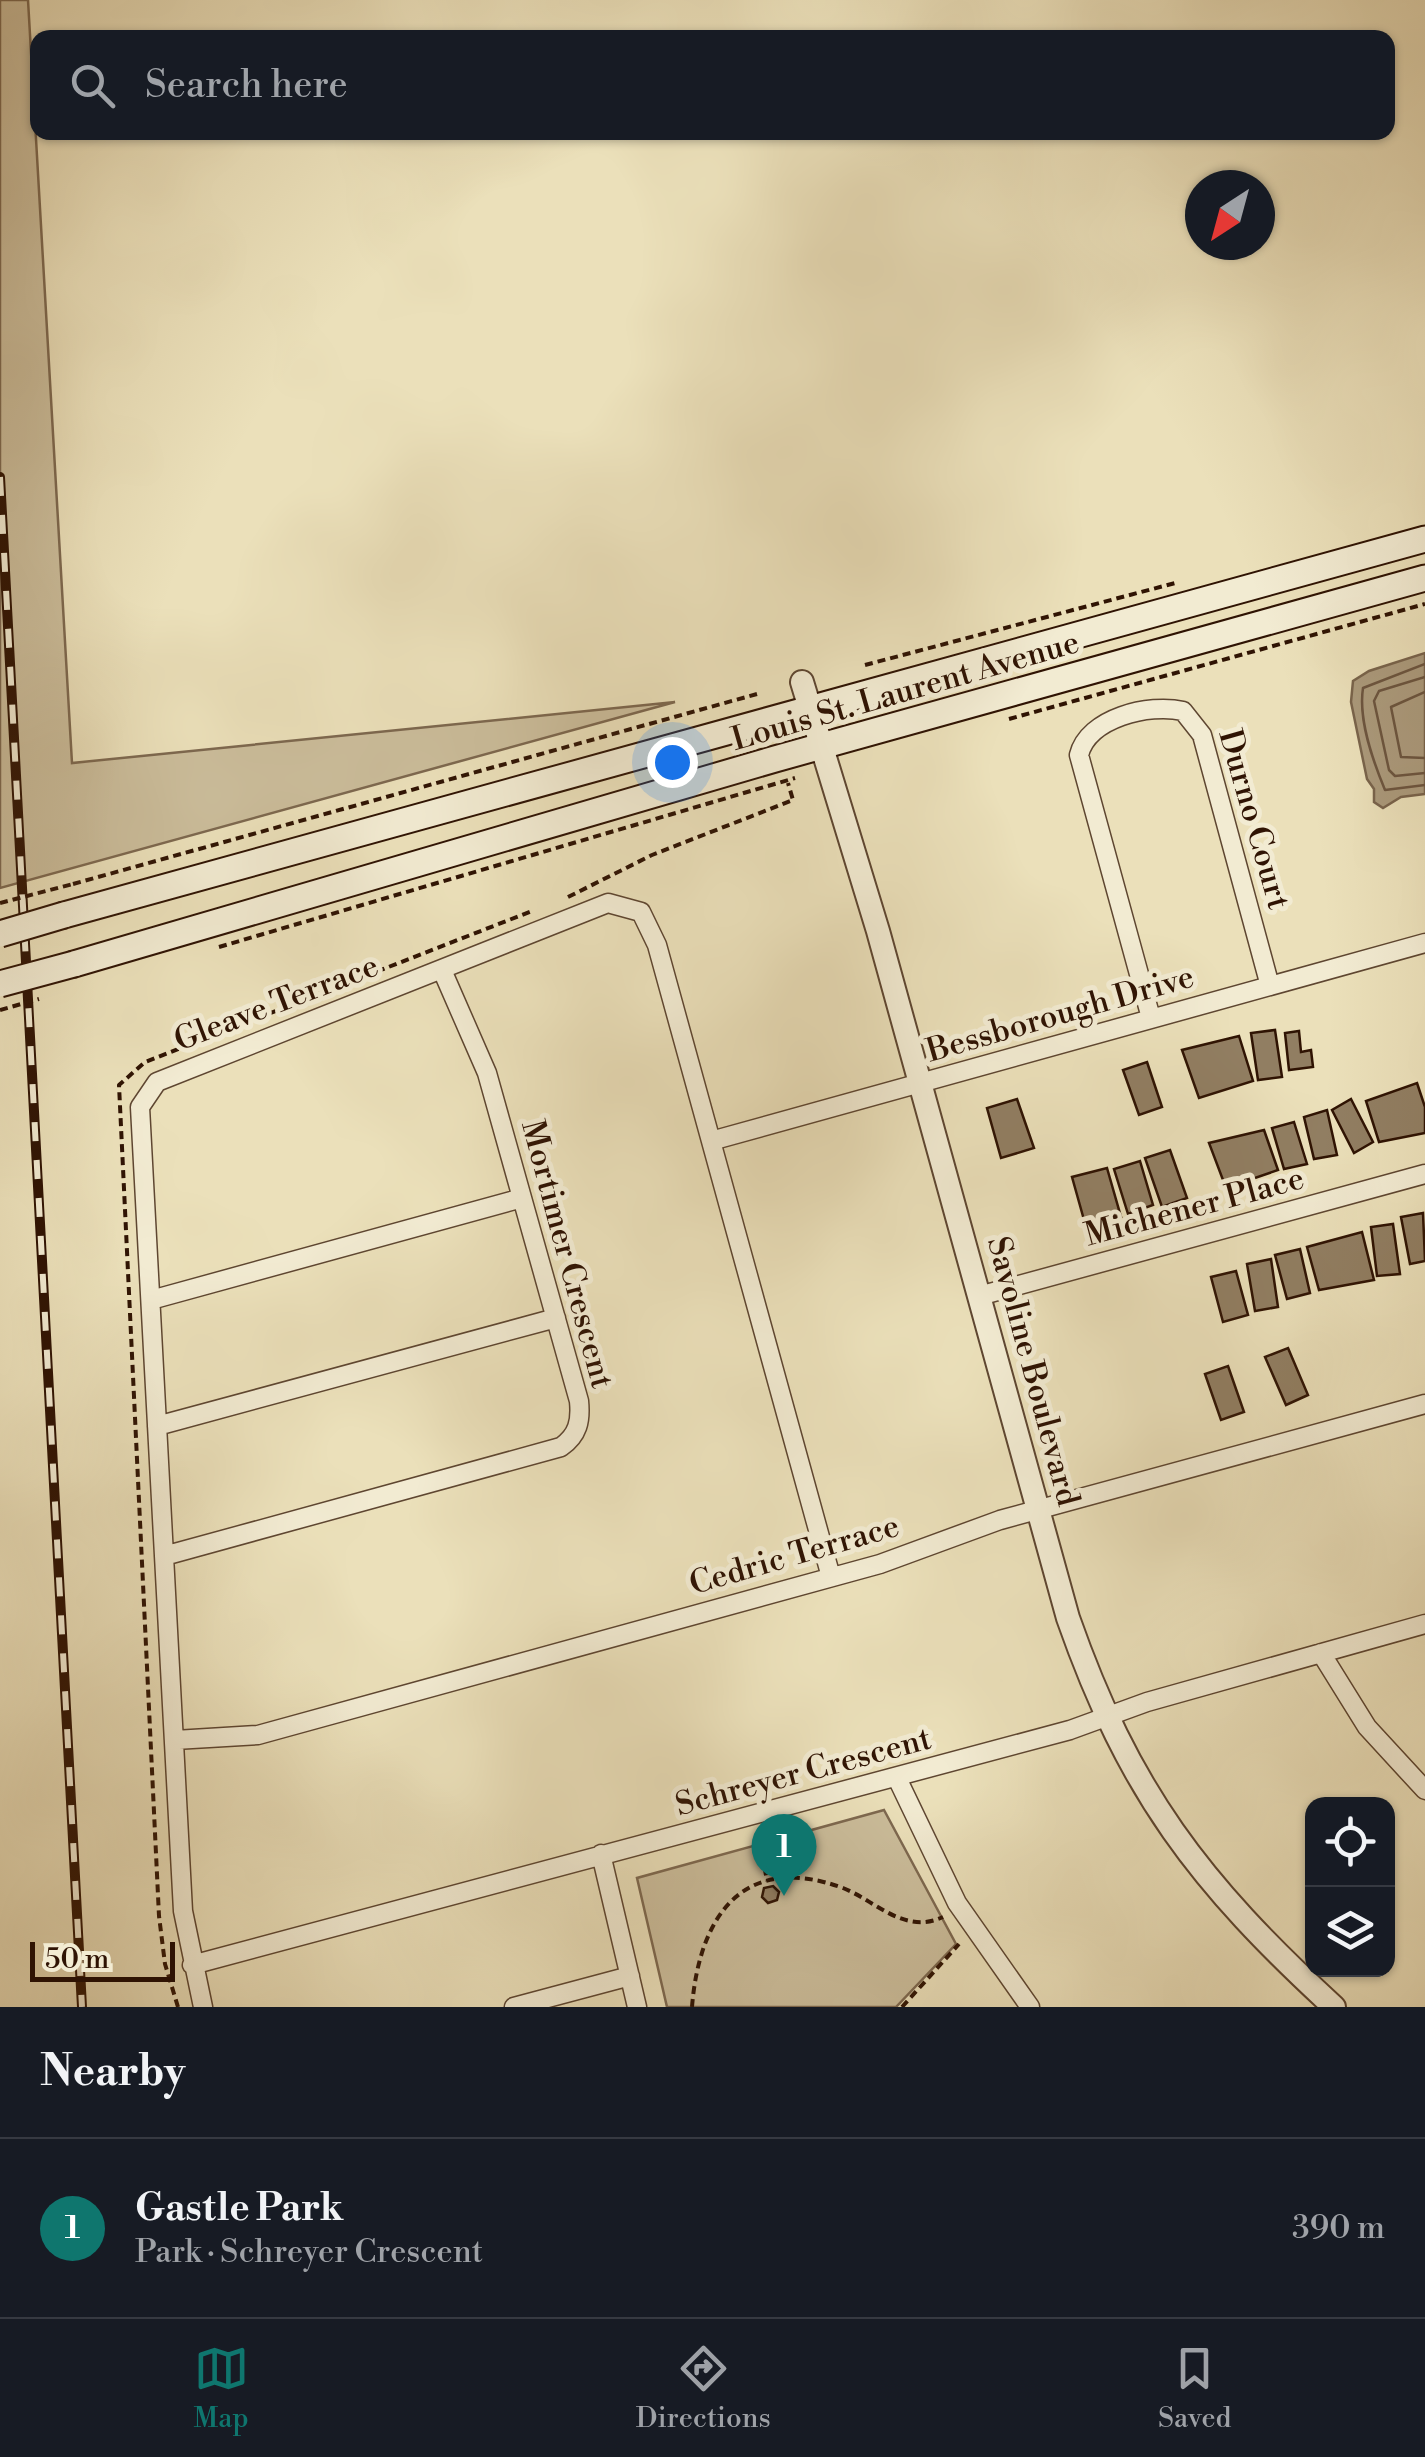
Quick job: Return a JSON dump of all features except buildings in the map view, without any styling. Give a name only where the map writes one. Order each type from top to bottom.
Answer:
[{"type":"main road","name":"Louis St. Laurent Avenue","points":[[0,934],[1425,539]]},
{"type":"main road","name":"Louis St. Laurent Avenue","points":[[0,984],[820,747],[1425,578]]},
{"type":"street","name":"Savoline Boulevard","points":[[802,682],[921,1083],[1068,1618],[1105,1718],[1148,1795],[1201,1873],[1245,1923],[1334,2007]]},
{"type":"street","name":"Durno Court","points":[[1151,1018],[1079,755],[1083,741],[1103,724],[1150,710],[1183,711],[1202,735],[1270,986]]},
{"type":"street","name":"Gleave Terrace","points":[[203,2007],[183,1911],[140,1108],[147,1092],[175,1074],[608,903],[642,912],[652,928],[831,1577]]},
{"type":"street","name":"Bessborough Drive","points":[[711,1141],[1425,943]]},
{"type":"street","name":"Mortimer Crescent","points":[[164,1556],[561,1448],[575,1433],[581,1418],[487,1073],[442,970]]},
{"type":"street","name":"Michener Place","points":[[979,1296],[1425,1174]]},
{"type":"street","points":[[151,1300],[522,1198]]},
{"type":"street","points":[[157,1426],[556,1318]]},
{"type":"street","name":"Cedric Terrace","points":[[175,1740],[258,1736],[831,1577],[1038,1511],[1425,1404]]},
{"type":"street","name":"Schreyer Crescent","points":[[192,1966],[896,1778],[1425,1624]]},
{"type":"street","points":[[1321,1653],[1367,1726],[1425,1790]]},
{"type":"street","points":[[896,1778],[958,1903],[1018,2003]]},
{"type":"street","points":[[601,1854],[638,2007]]},
{"type":"street","points":[[514,2007],[630,1976]]},
{"type":"path","points":[[865,665],[1193,578]]},
{"type":"path","points":[[1008,719],[1425,604]]},
{"type":"path","points":[[0,904],[758,694]]},
{"type":"path","points":[[212,949],[796,778]]},
{"type":"path","points":[[0,1010],[46,996]]},
{"type":"path","points":[[760,1842],[768,1882]]},
{"type":"path","points":[[692,2007],[696,1971],[712,1920],[728,1902],[768,1882],[802,1880],[840,1887],[916,1924],[943,1918]]},
{"type":"path","points":[[902,2007],[959,1944]]},
{"type":"shaded area","points":[[0,0],[28,0],[30,140],[36,140],[72,763],[675,702],[0,888]]},
{"type":"shaded area","points":[[884,1810],[956,1944],[896,2007],[667,2007],[637,1878]]},
{"type":"water","points":[[1425,653],[1425,794],[1401,797],[1383,808],[1374,802],[1374,789],[1367,779],[1351,702],[1353,681],[1369,671]]},
{"type":"railway","points":[[0,477],[82,2007]]},
{"type":"place","name":"Gastle Park","points":[[784,1896]]}]
